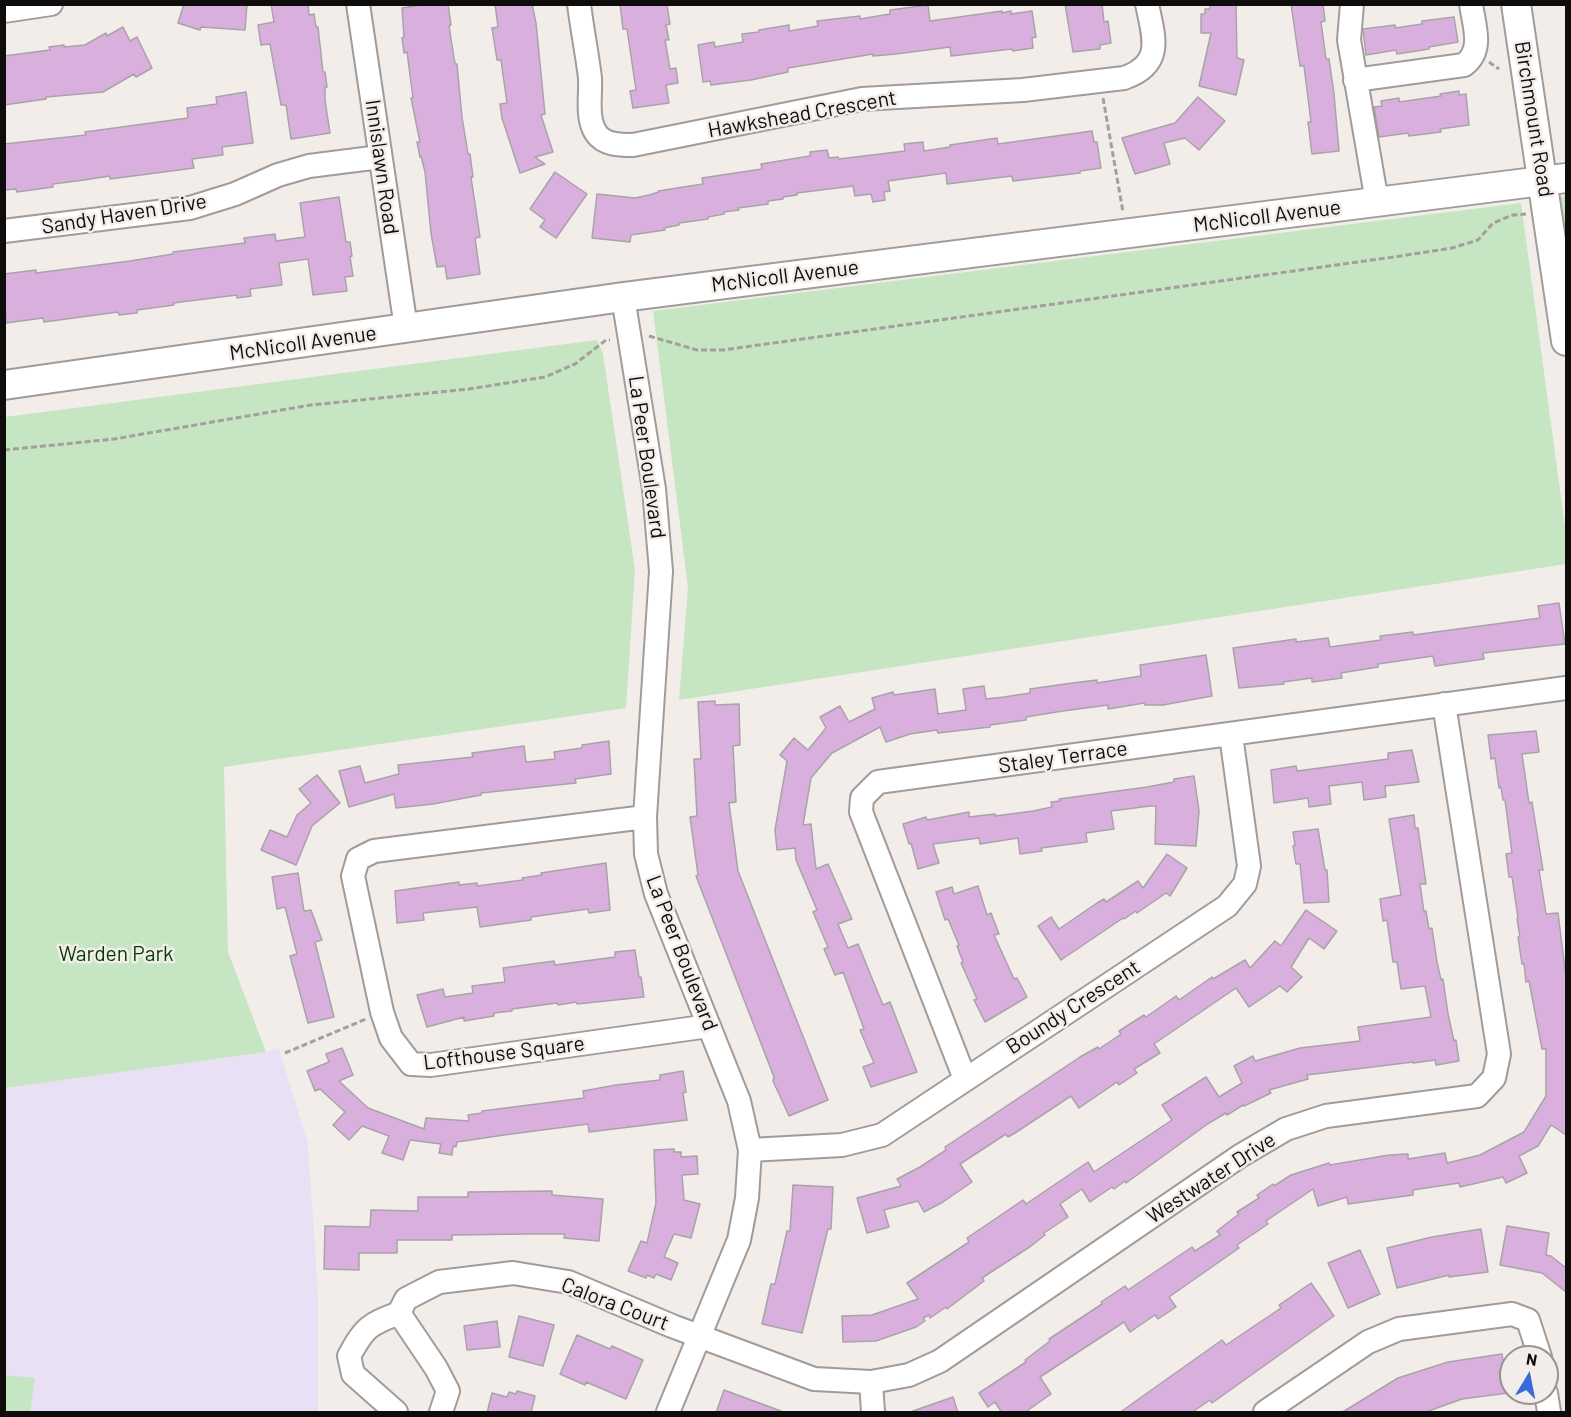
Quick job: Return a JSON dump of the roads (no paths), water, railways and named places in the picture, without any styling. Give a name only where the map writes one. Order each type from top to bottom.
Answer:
[{"type":"main road","name":"Birchmount Road","points":[[1516,4],[1555,180],[1566,341]]},
{"type":"main road","name":"McNicoll Avenue","points":[[4,385],[623,297],[1555,180]]},
{"type":"street","points":[[4,11],[51,4]]},
{"type":"street","name":"Innislawn Road","points":[[358,4],[406,328]]},
{"type":"street","name":"Hawkshead Crescent","points":[[579,4],[590,77],[592,121],[596,133],[605,141],[619,145],[633,145],[862,99],[1023,90],[1124,78],[1138,73],[1149,63],[1154,49],[1147,4]]},
{"type":"street","points":[[1352,4],[1349,40],[1377,202]]},
{"type":"street","points":[[1355,80],[1464,64],[1471,59],[1477,44],[1471,4]]},
{"type":"street","name":"Sandy Haven Drive","points":[[4,231],[190,208],[235,194],[278,175],[309,166],[380,157]]},
{"type":"street","name":"La Peer Boulevard","points":[[623,297],[654,489],[661,571],[645,817],[646,854],[656,894],[739,1101],[750,1150],[747,1198],[739,1240],[668,1413]]},
{"type":"street","name":"Staley Terrace","points":[[965,1079],[861,812],[862,798],[878,782],[1566,688]]},
{"type":"street","name":"Westwater Drive","points":[[700,1336],[814,1379],[871,1382],[909,1375],[940,1361],[1240,1156],[1286,1129],[1326,1116],[1477,1096],[1494,1078],[1499,1054],[1444,704]]},
{"type":"street","name":"Boundy Crescent","points":[[750,1150],[842,1145],[882,1135],[1227,906],[1245,884],[1249,866],[1231,735]]},
{"type":"street","name":"Lofthouse Square","points":[[645,817],[374,851],[358,859],[353,876],[382,1012],[391,1038],[411,1065],[431,1065],[709,1026]]},
{"type":"street","name":"Calora Court","points":[[396,1413],[353,1374],[349,1356],[360,1337],[373,1323],[399,1313],[406,1299],[439,1282],[513,1273],[568,1282],[700,1336]]},
{"type":"street","points":[[399,1313],[436,1368],[448,1391],[441,1413]]},
{"type":"street","points":[[1264,1413],[1368,1342],[1399,1329],[1512,1314],[1528,1320],[1538,1345]]},
{"type":"street","points":[[871,1382],[873,1413]]},
{"type":"park label","name":"Warden Park","points":[[116,954]]}]
